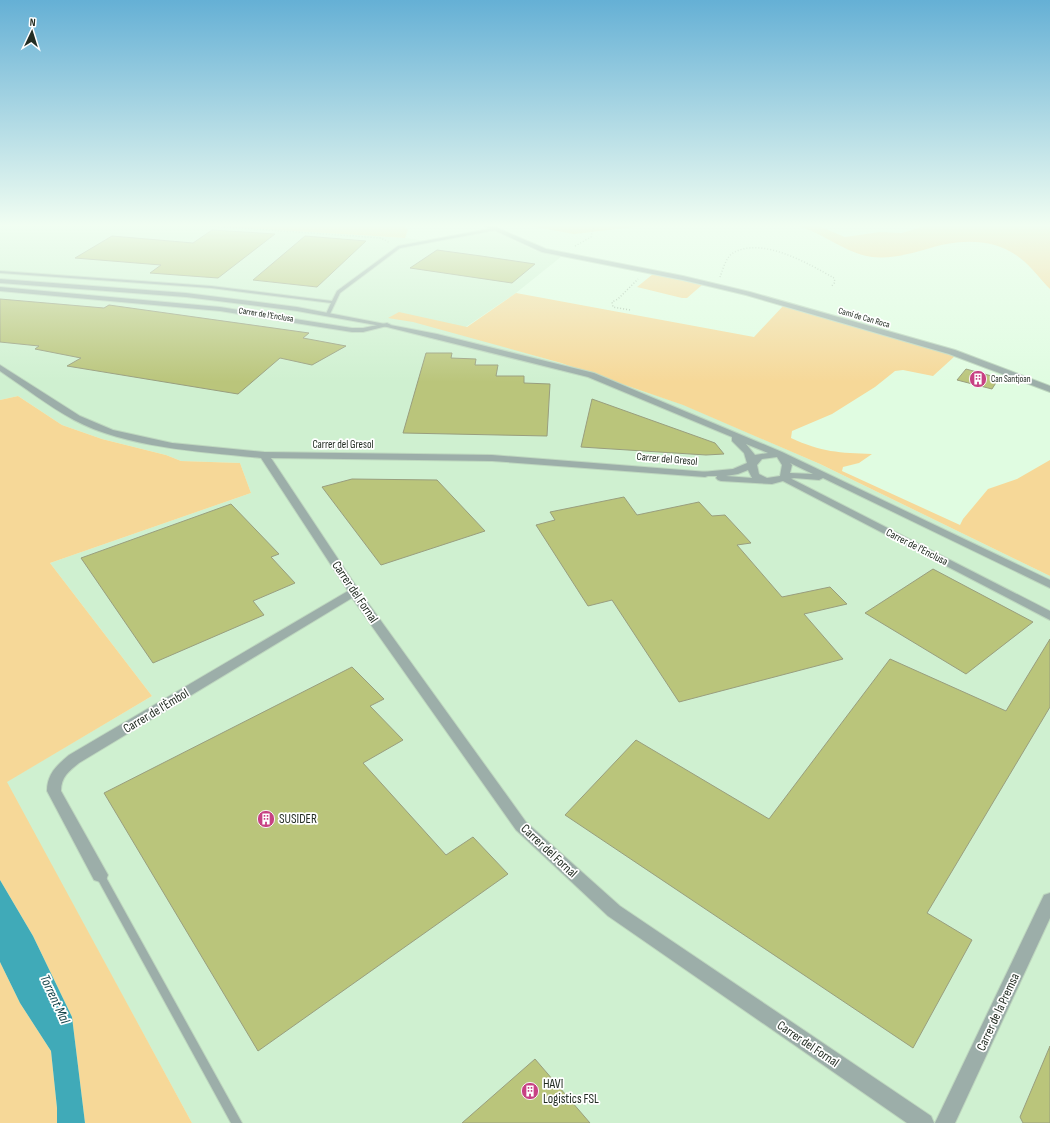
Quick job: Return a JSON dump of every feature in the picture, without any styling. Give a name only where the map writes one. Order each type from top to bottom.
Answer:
[{"type":"street","name":"Camí de Can Roca","points":[[677,277],[714,285],[952,352],[1050,389]]},
{"type":"street","points":[[0,281],[186,295],[328,314],[387,325],[591,375],[779,454],[928,524],[1050,584]]},
{"type":"street","name":"Carrer de l'Enclusa","points":[[0,290],[198,306],[262,314],[352,330],[363,330],[387,325]]},
{"type":"street","name":"Carrer del Gresol","points":[[0,367],[78,418],[110,432],[172,446],[264,456],[492,458],[705,474]]},
{"type":"street","points":[[726,432],[750,453],[753,464],[753,473],[762,479],[772,481],[801,475],[834,481]]},
{"type":"street","points":[[705,474],[735,472],[753,464],[759,457],[779,454]]},
{"type":"street","points":[[779,454],[787,465],[784,478]]},
{"type":"street","name":"Carrer del Fornal","points":[[264,456],[354,592],[520,826],[614,911],[924,1123]]},
{"type":"street","points":[[705,474],[730,479],[754,481],[762,479]]},
{"type":"street","name":"Carrer de l'Enclusa","points":[[784,478],[1050,616]]},
{"type":"street","name":"Carrer de l'Èmbol","points":[[100,875],[54,791],[53,781],[60,770],[74,759],[354,592]]},
{"type":"street","name":"Carrer de la Premsa","points":[[945,1123],[1050,900]]},
{"type":"lane","points":[[76,277],[211,287],[334,302]]},
{"type":"lane","points":[[328,314],[338,292],[358,277]]},
{"type":"lane","points":[[100,875],[237,1123]]},
{"type":"path","points":[[630,310],[613,307],[612,302],[618,299],[631,284],[641,277]]},
{"type":"path","points":[[714,285],[719,283],[721,277]]},
{"type":"path","points":[[832,287],[835,282],[833,277]]},
{"type":"shaded area","points":[[0,277],[535,277],[516,293],[457,333],[561,363],[684,405],[820,464],[1050,576],[1050,1123],[192,1123],[6,782],[152,696],[50,563],[251,493],[240,463],[181,461],[166,455],[102,439],[62,425],[18,396],[0,400]]},
{"type":"shaded area","points":[[649,277],[668,277],[702,285],[687,298],[637,287]]},
{"type":"shaded area","points":[[1040,277],[1050,277],[1050,289]]},
{"type":"shaded area","points":[[516,293],[754,337],[784,305],[955,356],[933,376],[903,370],[895,371],[875,387],[832,414],[792,431],[791,438],[802,443],[831,451],[872,454],[859,463],[843,467],[842,471],[960,525],[963,519],[988,489],[1017,479],[1050,460],[1050,576],[820,464],[683,405],[561,363],[413,322],[388,318],[399,312],[467,327]]},
{"type":"shaded area","points":[[18,396],[62,425],[102,439],[166,455],[181,461],[240,463],[251,493],[50,563],[152,696],[7,782],[192,1123],[85,1123],[72,1017],[33,936],[0,880],[0,400]]},
{"type":"shaded area","points":[[0,962],[20,1003],[51,1051],[57,1108],[57,1123],[0,1123]]},
{"type":"water","name":"Torrent Mal","points":[[0,880],[33,936],[72,1017],[85,1123],[57,1123],[57,1108],[51,1051],[20,1003],[0,962]]},
{"type":"building","points":[[256,277],[327,277],[317,287],[253,280]]},
{"type":"building","points":[[474,277],[519,277],[512,283]]},
{"type":"building","points":[[0,299],[104,308],[109,305],[309,333],[303,338],[346,346],[312,365],[280,358],[238,394],[67,366],[81,358],[35,349],[39,346],[0,342]]},
{"type":"building","points":[[426,353],[452,353],[451,358],[476,359],[475,365],[498,365],[496,376],[524,376],[524,383],[550,384],[547,436],[403,433]]},
{"type":"building","name":"Can Santjoan","points":[[966,369],[999,378],[992,389],[957,380]]},
{"type":"building","points":[[592,399],[715,443],[724,454],[706,455],[581,447]]},
{"type":"building","points":[[352,479],[437,480],[485,531],[381,565],[322,487]]},
{"type":"building","points":[[624,497],[637,515],[699,502],[712,516],[725,515],[751,543],[737,545],[782,597],[830,587],[847,604],[804,614],[843,659],[679,702],[612,600],[588,606],[536,525],[555,520],[550,512]]},
{"type":"building","points":[[231,504],[279,554],[271,557],[295,583],[253,601],[264,615],[153,663],[81,558]]},
{"type":"building","points":[[933,569],[1033,622],[966,674],[865,613]]},
{"type":"building","points":[[1050,639],[1050,707],[927,913],[972,940],[913,1048],[565,815],[636,740],[769,819],[890,659],[1006,711]]},
{"type":"building","name":"SUSIDER","points":[[352,667],[384,699],[370,706],[403,740],[363,763],[446,855],[473,837],[508,874],[258,1051],[104,793]]},
{"type":"building","points":[[1050,1046],[1050,1123],[1023,1123],[1020,1117]]},
{"type":"building","name":"HAVI Logistics FSL","points":[[535,1059],[590,1123],[462,1123]]},
{"type":"place","name":"Can Santjoan","points":[[978,379]]},
{"type":"place","name":"SUSIDER","points":[[266,819]]},
{"type":"place","name":"HAVI Logistics FSL","points":[[530,1091]]}]
